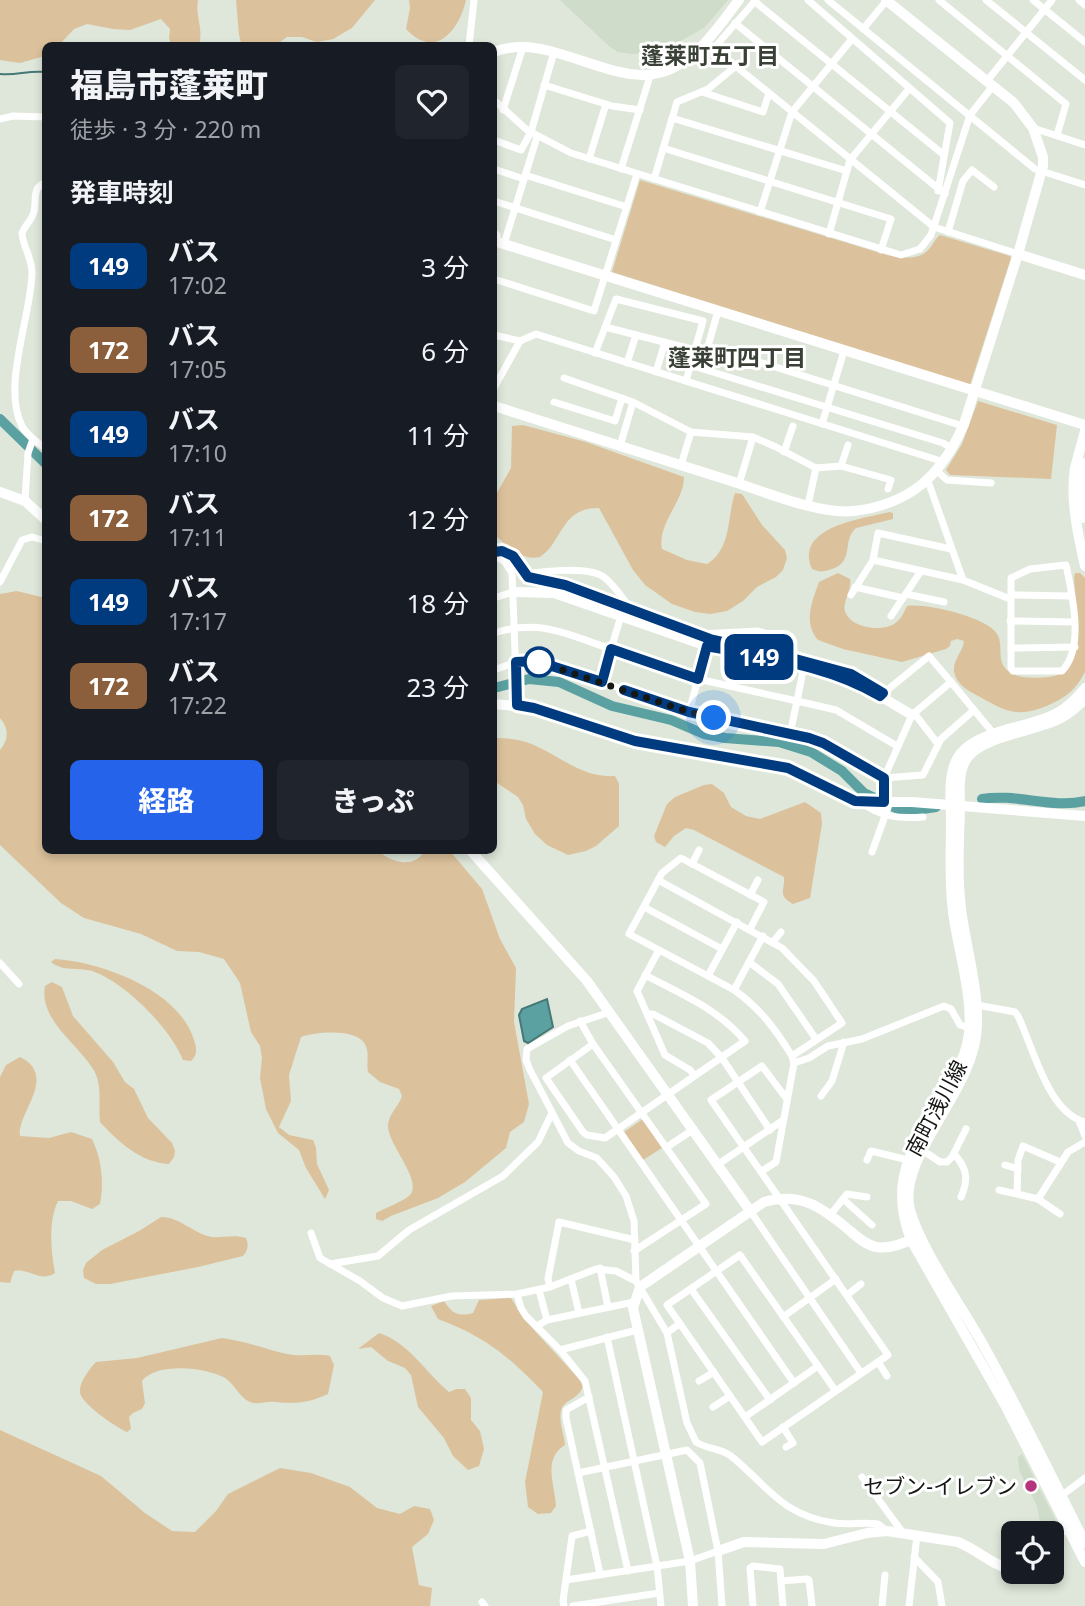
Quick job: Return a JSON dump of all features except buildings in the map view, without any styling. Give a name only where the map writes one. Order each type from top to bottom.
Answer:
[{"type":"street","points":[[469,42],[474,0]]},
{"type":"street","points":[[709,45],[739,0]]},
{"type":"street","points":[[497,103],[534,135],[571,153],[897,255],[912,253],[926,244],[934,227],[950,123],[808,0]]},
{"type":"street","points":[[828,0],[1035,169],[1085,185]]},
{"type":"street","points":[[497,407],[832,511],[887,504],[928,481],[945,462],[964,426],[1042,172],[1043,156],[1023,113],[990,83],[886,0],[863,29]]},
{"type":"street","points":[[939,0],[1066,104],[1057,135]]},
{"type":"street","points":[[986,0],[1085,80]]},
{"type":"street","points":[[1032,0],[1085,42]]},
{"type":"street","points":[[941,192],[970,115],[1007,55],[1052,0]]},
{"type":"street","points":[[1079,0],[1085,5]]},
{"type":"street","points":[[497,51],[523,47],[554,52],[626,73],[651,73],[676,67],[709,45],[755,1],[944,155]]},
{"type":"street","points":[[735,23],[941,192]]},
{"type":"street","points":[[760,212],[792,112],[852,39]]},
{"type":"street","points":[[709,45],[934,227],[1085,275]]},
{"type":"street","points":[[503,110],[523,47]]},
{"type":"street","points":[[554,52],[515,208],[497,240],[1085,425]]},
{"type":"street","points":[[654,179],[677,102],[702,92],[736,66]]},
{"type":"street","points":[[621,169],[651,73]]},
{"type":"street","points":[[544,85],[606,104],[640,110]]},
{"type":"street","points":[[828,234],[850,160],[909,89]]},
{"type":"street","points":[[702,92],[763,112],[769,93]]},
{"type":"street","points":[[589,159],[606,104]]},
{"type":"street","points":[[0,119],[13,116],[42,117]]},
{"type":"street","points":[[672,118],[847,172]]},
{"type":"street","points":[[1032,128],[1085,145]]},
{"type":"street","points":[[497,142],[522,150],[534,135]]},
{"type":"street","points":[[663,148],[891,219],[881,250]]},
{"type":"street","points":[[497,170],[627,207]]},
{"type":"street","points":[[948,232],[963,181],[972,170],[994,187]]},
{"type":"street","points":[[497,280],[594,311],[637,174]]},
{"type":"street","points":[[42,183],[36,190],[34,212],[22,233],[30,256],[32,277],[14,391],[22,426],[32,442],[42,447]]},
{"type":"street","points":[[497,202],[616,240]]},
{"type":"street","points":[[595,353],[616,299],[703,321],[686,381]]},
{"type":"street","points":[[718,311],[708,346],[964,426]]},
{"type":"street","points":[[605,327],[695,350]]},
{"type":"street","points":[[497,336],[520,341],[536,334],[945,462]]},
{"type":"street","points":[[627,363],[636,335]]},
{"type":"street","points":[[497,383],[520,341]]},
{"type":"street","points":[[656,372],[664,342]]},
{"type":"street","points":[[822,424],[844,351]]},
{"type":"street","points":[[690,365],[943,443],[953,449]]},
{"type":"street","points":[[564,378],[633,402],[691,432],[752,437],[816,468],[841,466],[891,480],[888,489]]},
{"type":"street","points":[[554,402],[615,421],[622,398]]},
{"type":"street","points":[[620,446],[633,402]]},
{"type":"street","points":[[784,452],[793,426]]},
{"type":"street","points":[[1085,431],[1075,469],[1074,504],[1085,566]]},
{"type":"street","points":[[681,465],[691,432]]},
{"type":"street","points":[[739,484],[752,437]]},
{"type":"street","points":[[25,501],[28,453],[32,442]]},
{"type":"street","points":[[841,466],[848,445]]},
{"type":"street","points":[[1085,463],[1081,500],[1085,535]]},
{"type":"street","points":[[808,505],[816,468]]},
{"type":"street","points":[[937,471],[947,480],[991,483]]},
{"type":"street","points":[[928,481],[963,580]]},
{"type":"street","points":[[0,492],[25,501],[42,516]]},
{"type":"street","points":[[944,602],[853,591],[873,560],[877,533],[951,549]]},
{"type":"street","points":[[0,582],[25,538],[42,540]]},
{"type":"street","points":[[497,553],[502,551],[513,556],[528,577],[565,585],[710,639],[803,663],[851,680],[882,694],[913,714],[938,744]]},
{"type":"street","points":[[497,557],[509,567],[513,592],[517,705]]},
{"type":"street","points":[[873,560],[963,580],[1010,597],[1072,596]]},
{"type":"street","points":[[1066,565],[1072,596],[1075,648],[1062,671],[1013,671],[1010,648],[1011,578],[1030,569],[1066,565]]},
{"type":"street","points":[[526,574],[582,571],[597,574],[605,577],[632,609]]},
{"type":"street","points":[[891,616],[922,571]]},
{"type":"street","points":[[497,596],[513,592],[554,593],[707,646],[803,663]]},
{"type":"street","points":[[602,682],[621,616]]},
{"type":"street","points":[[1010,621],[1074,622]]},
{"type":"street","points":[[497,632],[514,627],[548,628],[698,679],[836,710],[897,746]]},
{"type":"street","points":[[697,634],[758,631],[774,636],[803,663]]},
{"type":"street","points":[[689,712],[707,646]]},
{"type":"street","points":[[1010,648],[1075,648]]},
{"type":"street","points":[[882,694],[929,656],[994,734]]},
{"type":"street","points":[[497,669],[516,662],[536,661],[689,712],[823,743],[884,778],[923,775],[938,744],[974,710]]},
{"type":"street","points":[[790,734],[803,663]]},
{"type":"street","points":[[872,852],[886,816],[884,778],[897,746],[913,714],[951,682]]},
{"type":"street","name":"南町浅川線","points":[[1085,688],[1055,715],[994,734],[967,748],[955,763],[958,883],[977,1005],[973,1052],[963,1080],[922,1150],[912,1173],[908,1200],[915,1237],[1071,1525],[1085,1543]]},
{"type":"street","name":"南町浅川線","points":[[1085,699],[1055,721],[1000,738],[971,753],[963,766],[955,806],[949,884],[973,1029],[961,1063],[908,1160],[901,1184],[904,1222],[1005,1384],[1061,1496],[1085,1562]]},
{"type":"street","points":[[497,706],[534,708],[635,741],[788,768],[847,797],[865,802],[1085,816]]},
{"type":"street","points":[[865,802],[886,816],[923,817]]},
{"type":"street","points":[[692,864],[699,850]]},
{"type":"street","points":[[474,854],[587,981],[694,1129],[861,1373]]},
{"type":"street","points":[[750,929],[764,902],[681,858],[662,873],[629,934],[734,990],[751,1002],[767,1018],[793,1059]]},
{"type":"street","points":[[658,880],[773,942],[809,975],[842,1023],[816,1039],[793,1059],[775,1162],[762,1171]]},
{"type":"street","points":[[750,895],[758,880]]},
{"type":"street","points":[[644,907],[722,949]]},
{"type":"street","points":[[708,976],[737,922]]},
{"type":"street","points":[[773,942],[781,932]]},
{"type":"street","points":[[734,990],[763,936]]},
{"type":"street","points":[[659,950],[637,991],[665,1055],[691,1070],[694,1075]]},
{"type":"street","points":[[749,962],[778,984],[816,1039]]},
{"type":"street","points":[[0,963],[19,984]]},
{"type":"street","points":[[593,1044],[546,1078],[587,1135],[605,1138],[745,1041],[731,1024],[703,1005],[645,975]]},
{"type":"street","points":[[977,1005],[1014,1012],[1018,1016],[1053,1097],[1071,1116],[1082,1121],[1085,1136]]},
{"type":"street","points":[[793,1059],[809,1058],[828,1046],[862,1039],[944,1006],[951,1009],[960,1024],[973,1029]]},
{"type":"street","points":[[610,1012],[555,1031],[525,1053],[551,1115],[568,1143],[579,1152],[597,1158],[614,1177],[626,1196],[634,1221],[638,1284],[634,1302],[638,1330],[690,1561],[693,1606]]},
{"type":"street","points":[[648,1013],[708,1043],[722,1058],[771,1130]]},
{"type":"street","points":[[580,1021],[593,1044],[706,1205],[634,1251]]},
{"type":"street","points":[[821,1096],[832,1081],[844,1042]]},
{"type":"street","points":[[570,1060],[794,1383]]},
{"type":"street","points":[[786,1098],[762,1066],[711,1101],[888,1355],[762,1442],[667,1305],[740,1255],[835,1390]]},
{"type":"street","points":[[330,1264],[378,1256],[409,1230],[503,1176],[538,1142],[551,1115]]},
{"type":"street","points":[[717,1165],[782,1121]]},
{"type":"street","points":[[667,1147],[694,1129]]},
{"type":"street","points":[[922,1150],[944,1163],[954,1154],[966,1129]]},
{"type":"street","points":[[1038,1199],[1060,1162],[1071,1149],[1085,1142]]},
{"type":"street","points":[[1017,1194],[1018,1169],[1023,1146],[1060,1162]]},
{"type":"street","points":[[867,1160],[871,1151],[908,1160]]},
{"type":"street","points":[[954,1154],[965,1167],[967,1178],[961,1197]]},
{"type":"street","points":[[1005,1165],[1018,1169]]},
{"type":"street","points":[[999,1190],[1038,1199],[1060,1214]]},
{"type":"street","points":[[831,1214],[848,1194],[867,1197]]},
{"type":"street","points":[[843,1199],[872,1225]]},
{"type":"street","points":[[638,1284],[764,1202],[781,1200],[809,1203],[831,1214],[859,1239],[877,1247],[901,1244],[915,1237]]},
{"type":"street","points":[[550,1287],[548,1279],[559,1222],[635,1240]]},
{"type":"street","points":[[311,1233],[320,1258],[402,1307],[452,1296],[517,1294],[550,1287],[600,1268],[615,1271],[638,1284],[667,1334],[687,1423],[696,1442],[730,1456],[772,1497],[795,1510],[830,1522],[852,1525],[874,1523],[887,1531]]},
{"type":"street","points":[[600,1268],[608,1307]]},
{"type":"street","points":[[571,1279],[579,1313]]},
{"type":"street","points":[[783,1317],[836,1279]]},
{"type":"street","points":[[847,1295],[861,1284]]},
{"type":"street","points":[[691,1289],[770,1400]]},
{"type":"street","points":[[540,1290],[547,1320]]},
{"type":"street","points":[[517,1294],[521,1308],[585,1381],[628,1571]]},
{"type":"street","points":[[537,1326],[547,1320],[634,1302]]},
{"type":"street","points":[[667,1334],[680,1324]]},
{"type":"street","points":[[560,1350],[638,1330]]},
{"type":"street","points":[[607,1337],[657,1566],[660,1606]]},
{"type":"street","points":[[878,1362],[887,1376]]},
{"type":"street","points":[[745,1417],[818,1366]]},
{"type":"street","points":[[699,1381],[713,1372]]},
{"type":"street","points":[[713,1408],[730,1396]]},
{"type":"street","points":[[589,1397],[566,1410],[600,1574]]},
{"type":"street","points":[[783,1427],[793,1443],[786,1447]]},
{"type":"street","points":[[578,1473],[687,1450],[700,1463],[718,1551],[722,1606]]},
{"type":"street","points":[[862,1477],[904,1533]]},
{"type":"street","points":[[1061,1496],[1085,1478]]},
{"type":"street","points":[[1064,1529],[1071,1525]]},
{"type":"street","points":[[564,1606],[572,1536],[591,1531]]},
{"type":"street","points":[[566,1580],[690,1561],[744,1542],[824,1544],[887,1531],[958,1542],[1001,1567]]},
{"type":"street","points":[[909,1606],[917,1535]]},
{"type":"street","points":[[914,1558],[937,1582],[942,1606]]},
{"type":"street","points":[[753,1606],[750,1568],[753,1566],[780,1569],[783,1606]]},
{"type":"street","points":[[882,1606],[885,1575]]},
{"type":"street","points":[[782,1581],[807,1578],[812,1606]]},
{"type":"street","points":[[573,1606],[659,1593]]},
{"type":"shaded area","points":[[0,0],[198,0],[200,42],[170,42],[170,29],[161,19],[130,30],[87,24],[74,29],[62,42],[42,42],[42,57],[20,63],[0,60]]},
{"type":"shaded area","points":[[236,0],[375,0],[352,28],[333,39],[317,42],[302,37],[287,37],[280,42],[241,42]]},
{"type":"shaded area","points":[[409,0],[466,0],[452,31],[436,42],[427,42],[406,29]]},
{"type":"shaded area","points":[[560,0],[728,0],[705,27],[681,41],[655,53],[632,54],[618,52],[610,47]]},
{"type":"shaded area","points":[[640,180],[887,255],[916,257],[926,252],[940,235],[1010,256],[970,385],[612,272]]},
{"type":"shaded area","points":[[978,401],[1057,425],[1051,479],[950,475],[946,470],[962,444]]},
{"type":"shaded area","points":[[523,425],[586,442],[684,477],[680,495],[663,530],[662,549],[687,560],[707,564],[715,558],[725,541],[735,493],[742,494],[762,525],[785,550],[787,558],[783,570],[727,611],[710,614],[695,612],[672,604],[645,585],[633,570],[599,508],[577,513],[548,551],[540,557],[526,557],[514,552],[497,537],[497,493],[511,468],[512,426]]},
{"type":"shaded area","points":[[893,513],[893,519],[856,528],[849,539],[845,557],[837,567],[822,571],[812,569],[809,554],[813,543],[822,534],[848,522]]},
{"type":"shaded area","points":[[838,573],[850,579],[844,608],[848,617],[859,625],[882,628],[894,624],[907,606],[955,612],[981,622],[997,634],[1001,660],[1006,669],[1015,675],[1034,678],[1060,673],[1068,665],[1076,638],[1074,578],[1075,573],[1080,573],[1085,578],[1085,672],[1075,687],[1057,701],[1031,711],[1014,712],[976,695],[957,680],[954,667],[964,641],[951,641],[946,649],[902,662],[843,649],[818,640],[813,633],[810,619],[814,597],[819,582]]},
{"type":"shaded area","points":[[17,591],[42,597],[42,854],[383,854],[396,861],[408,862],[422,854],[453,854],[482,889],[500,939],[516,968],[514,1022],[529,1104],[524,1122],[510,1132],[506,1148],[465,1182],[438,1198],[382,1221],[376,1219],[376,1213],[410,1195],[413,1188],[388,1125],[402,1096],[399,1089],[380,1082],[368,1072],[368,1055],[365,1044],[360,1039],[344,1033],[301,1037],[289,1075],[291,1101],[279,1127],[289,1135],[313,1140],[317,1164],[329,1190],[325,1199],[306,1168],[299,1150],[278,1133],[266,1109],[260,1078],[260,1046],[251,1032],[240,983],[224,959],[199,952],[177,951],[141,934],[84,918],[61,903],[0,845],[0,750],[7,734],[0,718],[0,594]]},
{"type":"shaded area","points":[[497,738],[529,743],[592,774],[615,776],[619,784],[619,826],[596,846],[568,855],[547,845],[535,834],[518,797],[497,783]]},
{"type":"shaded area","points":[[712,784],[724,793],[731,807],[746,816],[760,819],[805,802],[821,813],[822,824],[810,898],[793,904],[783,895],[784,877],[694,830],[686,828],[674,836],[665,847],[656,842],[654,836],[667,804],[675,797]]},
{"type":"shaded area","points":[[55,959],[114,972],[154,992],[184,1020],[195,1044],[194,1058],[191,1061],[183,1060],[177,1047],[157,1021],[118,985],[92,971],[60,967],[51,962]]},
{"type":"shaded area","points":[[52,982],[62,987],[73,1016],[113,1062],[125,1082],[134,1089],[148,1118],[172,1143],[175,1151],[169,1164],[139,1155],[122,1144],[100,1122],[96,1075],[48,1010],[45,986]]},
{"type":"shaded area","points":[[20,1057],[31,1065],[36,1074],[36,1085],[20,1127],[20,1136],[49,1138],[71,1132],[92,1139],[100,1163],[102,1188],[100,1204],[92,1209],[71,1201],[58,1201],[52,1227],[55,1273],[40,1276],[14,1271],[10,1283],[0,1282],[0,1077],[6,1065]]},
{"type":"shaded area","points":[[643,1119],[662,1148],[643,1160],[624,1132]]},
{"type":"shaded area","points":[[161,1217],[175,1220],[212,1237],[246,1238],[247,1250],[243,1256],[110,1284],[96,1284],[84,1278],[86,1263],[102,1250]]},
{"type":"shaded area","points":[[511,1298],[523,1318],[580,1380],[583,1387],[561,1411],[565,1445],[554,1457],[552,1465],[556,1506],[551,1513],[538,1514],[528,1507],[525,1482],[543,1392],[495,1349],[470,1333],[438,1319],[431,1306],[444,1301],[456,1313],[467,1314],[473,1313],[479,1300]]},
{"type":"shaded area","points":[[379,1333],[399,1343],[449,1392],[465,1389],[471,1398],[471,1420],[480,1431],[484,1449],[479,1466],[468,1470],[453,1456],[444,1438],[418,1407],[411,1375],[405,1368],[388,1361],[371,1347],[358,1349]]},
{"type":"shaded area","points":[[222,1338],[287,1354],[330,1356],[334,1365],[328,1394],[302,1402],[253,1403],[217,1374],[182,1368],[158,1371],[142,1381],[145,1403],[142,1409],[129,1417],[131,1429],[127,1432],[100,1415],[82,1397],[80,1388],[83,1380],[96,1362],[137,1358]]},
{"type":"shaded area","points":[[0,1430],[101,1476],[145,1513],[172,1531],[195,1532],[228,1494],[280,1468],[311,1473],[350,1487],[377,1508],[400,1514],[414,1506],[430,1509],[434,1520],[428,1534],[412,1547],[419,1585],[432,1588],[430,1606],[0,1606]]},
{"type":"shaded area","points":[[1022,1454],[1056,1521],[1040,1521],[1037,1506],[1019,1470],[1018,1457]]},
{"type":"water","points":[[547,999],[553,1027],[528,1043],[524,1041],[519,1015],[522,1009]]},
{"type":"waterway","points":[[0,74],[42,72]]},
{"type":"waterway","points":[[0,419],[42,460]]},
{"type":"waterway","points":[[497,687],[529,679],[559,682],[612,706],[671,720],[704,734],[779,742],[811,752],[842,771],[864,793],[900,810],[936,807]]},
{"type":"waterway","points":[[982,799],[1008,798],[1060,803],[1085,801]]},
{"type":"bus line","name":"149","points":[[497,550],[513,556],[528,577],[565,585],[710,639],[820,664],[851,674],[883,693],[880,696],[851,680],[820,670],[707,646],[698,679],[611,649],[602,682],[536,661],[516,662],[517,705],[635,741],[788,768],[855,801],[884,802],[884,778],[823,743],[689,712],[624,690]]},
{"type":"place","name":"セブン-イレブン","points":[[1031,1486]]},
{"type":"district","name":"蓬莱町五丁目","points":[[710,55]]},
{"type":"district","name":"蓬莱町四丁目","points":[[737,357]]},
{"type":"route","points":[[539,662],[714,718]]}]
